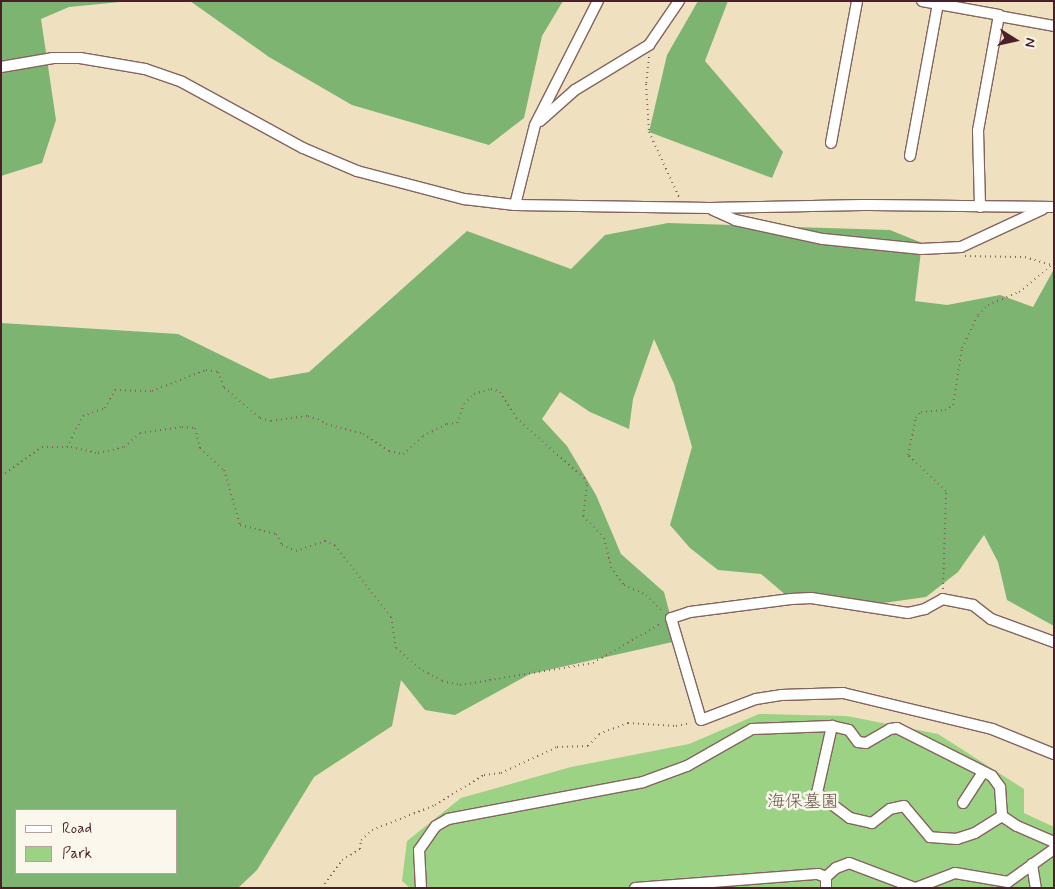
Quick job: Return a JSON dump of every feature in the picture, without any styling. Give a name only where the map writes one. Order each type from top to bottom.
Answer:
[{"type":"street","points":[[515,205],[535,125],[598,1]]},
{"type":"street","points":[[535,125],[575,90],[649,45],[680,1]]},
{"type":"street","points":[[832,143],[857,1]]},
{"type":"street","points":[[910,156],[930,2],[1054,26]]},
{"type":"street","points":[[980,207],[978,130],[999,16]]},
{"type":"street","points":[[1,67],[52,58],[80,58],[145,69],[182,82],[304,148],[357,171],[464,199],[515,205],[710,208],[1050,207]]},
{"type":"street","points":[[710,208],[734,220],[823,239],[921,248],[962,247],[1050,207]]},
{"type":"street","points":[[1054,642],[992,619],[973,605],[943,599],[925,610],[908,613],[811,598],[690,612],[671,618],[701,720],[756,699],[781,694],[843,693],[992,729],[1054,754]]},
{"type":"street","points":[[832,726],[817,793],[850,818],[872,823],[890,809],[904,806],[930,837],[957,839],[976,833],[1002,816]]},
{"type":"street","points":[[422,888],[419,850],[436,826],[448,819],[643,782],[687,766],[752,729],[832,726],[849,730],[858,742],[866,743],[890,729],[897,728],[992,776],[1000,787],[1002,816]]},
{"type":"street","points":[[963,803],[983,772]]},
{"type":"street","points":[[1002,816],[1017,826],[1054,842]]},
{"type":"street","points":[[635,888],[684,886],[818,874],[826,883],[836,868],[849,863],[916,888],[955,873],[1008,882],[1054,849]]},
{"type":"street","points":[[1032,864],[1036,873],[1036,888]]},
{"type":"path","points":[[649,45],[646,84],[649,132],[677,187],[681,207]]},
{"type":"path","points":[[955,256],[1025,257],[1053,265]]},
{"type":"path","points":[[943,599],[946,491],[908,455],[916,418],[921,412],[945,410],[953,405],[962,348],[978,315],[988,305],[1019,292],[1053,265]]},
{"type":"path","points":[[1,476],[42,447],[67,447],[98,453],[124,447],[140,433],[182,427],[195,428],[200,448],[224,470],[240,525],[276,534],[282,545],[296,551],[325,541],[335,545],[391,618],[396,648],[419,668],[442,681],[460,686],[593,663],[671,618],[646,595],[624,585],[611,567],[604,538],[584,516],[587,485],[584,478],[516,418],[500,392],[491,389],[474,394],[464,404],[457,423],[446,424],[423,436],[402,454],[389,451],[363,434],[326,424],[308,416],[271,421],[260,418],[248,406],[224,388],[218,372],[206,370],[143,393],[115,390],[105,408],[83,416],[67,447]]},
{"type":"path","points":[[322,888],[342,860],[360,849],[361,840],[372,830],[435,805],[484,775],[501,772],[557,747],[588,746],[599,734],[628,723],[676,726],[701,720]]},
{"type":"green space","points":[[1,1],[130,1],[69,7],[41,19],[56,120],[42,163],[1,176]]},
{"type":"green space","points":[[190,1],[563,1],[542,36],[524,118],[489,145],[352,105],[269,57]]},
{"type":"green space","points":[[698,1],[728,1],[705,61],[783,152],[772,178],[649,132],[667,55]]},
{"type":"green space","points":[[668,223],[890,230],[922,243],[915,301],[947,305],[1000,295],[1033,307],[1054,269],[1054,626],[1007,600],[998,562],[984,535],[958,572],[926,597],[883,603],[787,596],[761,574],[718,570],[690,548],[670,525],[692,447],[674,384],[654,339],[633,399],[629,429],[590,412],[560,392],[542,419],[567,446],[596,495],[621,554],[664,592],[677,641],[530,674],[455,715],[425,710],[401,680],[392,726],[314,777],[257,870],[238,888],[1,888],[1,323],[178,334],[270,379],[309,372],[467,231],[571,269],[605,235]]},
{"type":"green space","name":"海保墓園","points":[[759,714],[847,716],[938,734],[1024,789],[1024,813],[1054,827],[1054,888],[410,888],[402,881],[407,841],[461,798],[571,767],[689,744]]}]
